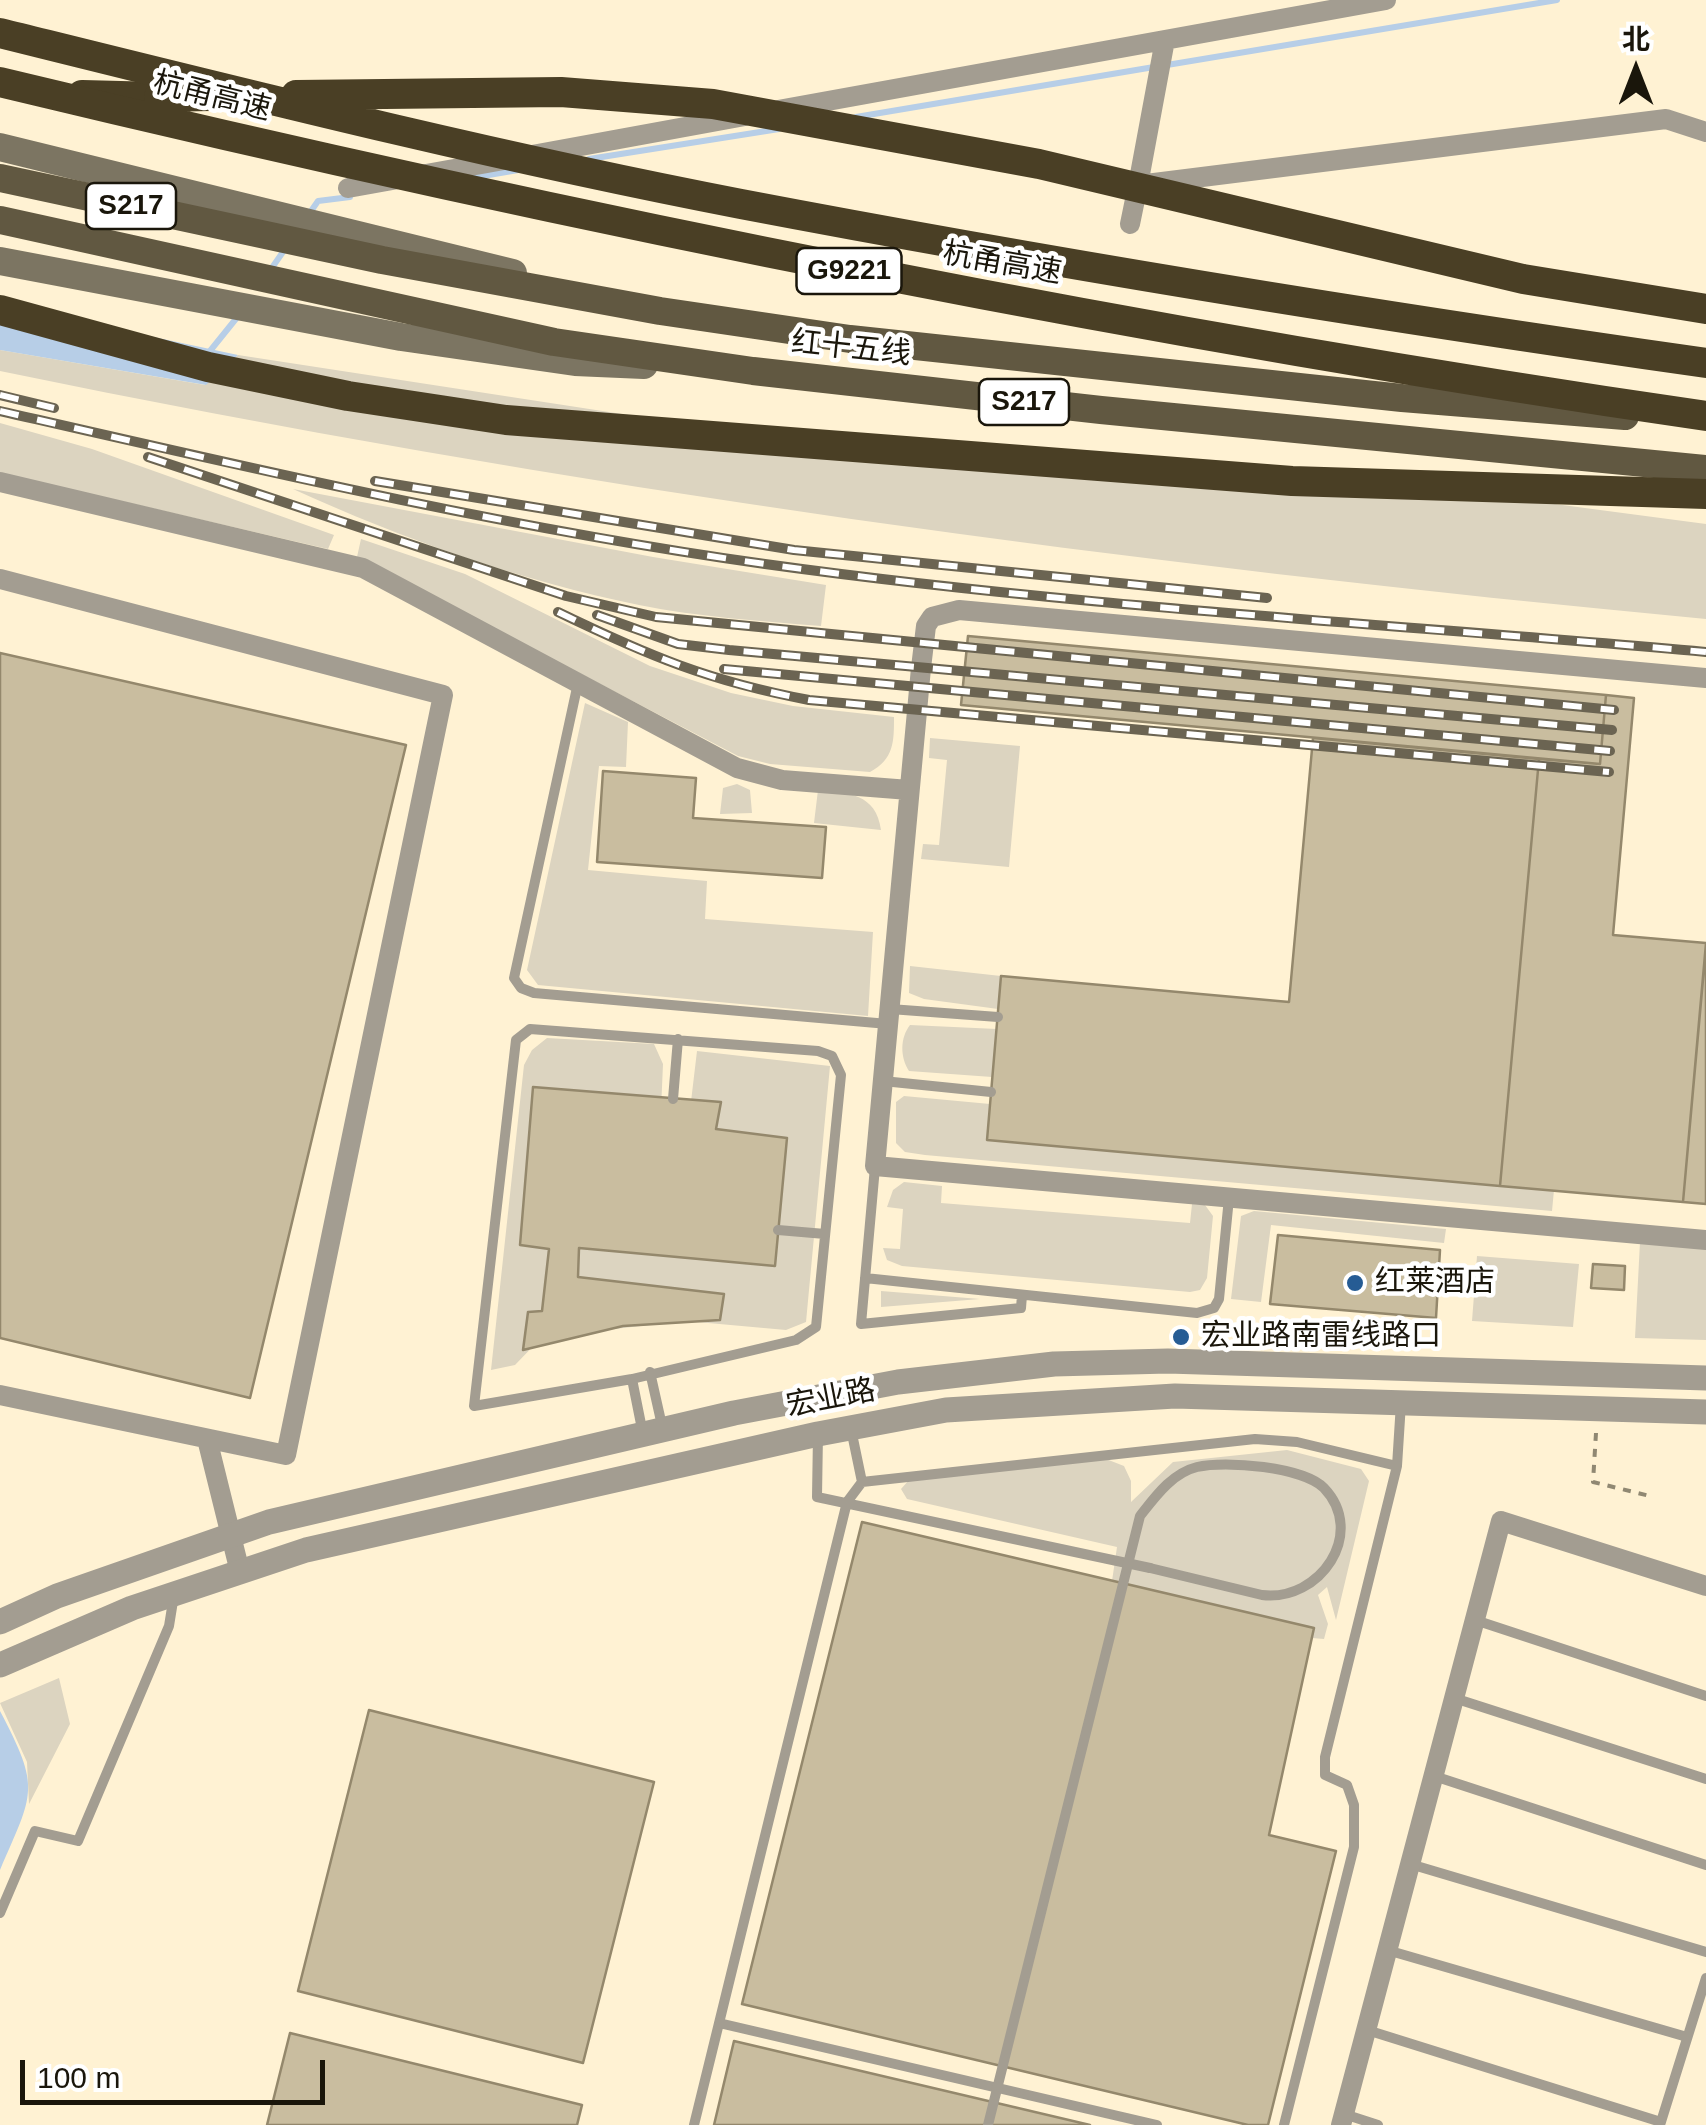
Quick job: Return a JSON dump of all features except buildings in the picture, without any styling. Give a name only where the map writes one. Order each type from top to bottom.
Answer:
[{"type":"highway","name":"杭甬高速","points":[[0,33],[376,126],[737,203],[1285,302],[1706,363]]},
{"type":"highway","name":"杭甬高速","points":[[0,82],[366,170],[898,281],[1441,377],[1706,418]]},
{"type":"highway","points":[[0,93],[160,97],[562,92],[713,104],[1039,164],[1524,279],[1706,309]]},
{"type":"highway","points":[[0,310],[208,367],[348,396],[506,420],[1292,481],[1706,494]]},
{"type":"main road","points":[[0,146],[286,218],[391,251]]},
{"type":"main road","name":"红十五线","points":[[0,178],[262,234],[391,251],[660,310],[868,341],[1325,390],[1706,418]]},
{"type":"main road","name":"红十五线","points":[[0,220],[554,342],[745,370],[1101,410],[1706,469]]},
{"type":"main road","points":[[0,260],[330,323],[576,362],[745,370]]},
{"type":"street","points":[[348,188],[1163,46],[1386,0]]},
{"type":"street","points":[[1130,224],[1160,80],[1163,46]]},
{"type":"street","points":[[1138,185],[1666,119],[1706,132]]},
{"type":"street","points":[[0,482],[362,568],[762,777],[908,790]]},
{"type":"street","points":[[0,579],[443,695],[286,1455],[0,1395]]},
{"type":"street","points":[[1706,678],[943,611],[926,626],[875,1166],[1229,1194],[1706,1240]]},
{"type":"street","name":"宏业路","points":[[0,1622],[57,1596],[269,1522],[653,1432],[898,1382],[1054,1364],[1168,1361],[1706,1378]]},
{"type":"street","name":"宏业路","points":[[0,1665],[174,1594],[306,1550],[818,1434],[946,1410],[1176,1396],[1706,1412]]},
{"type":"street","points":[[207,1438],[240,1572]]},
{"type":"street","points":[[1342,2120],[1501,1521],[1706,1586]]},
{"type":"lane","points":[[578,682],[514,978],[520,988],[534,993],[888,1016],[998,1016]]},
{"type":"lane","points":[[530,1029],[678,1040],[818,1050],[832,1056],[841,1076],[816,1328],[796,1340],[632,1379],[474,1406],[516,1040],[530,1029]]},
{"type":"lane","points":[[672,1099],[678,1040]]},
{"type":"lane","points":[[882,1081],[991,1092]]},
{"type":"lane","points":[[875,1166],[861,1324],[1022,1308],[1022,1295]]},
{"type":"lane","points":[[865,1278],[1197,1313],[1214,1308],[1222,1286],[1229,1194]]},
{"type":"lane","points":[[778,1230],[826,1234]]},
{"type":"lane","points":[[650,1372],[653,1432]]},
{"type":"lane","points":[[632,1379],[653,1432]]},
{"type":"lane","points":[[1284,2125],[1354,1847],[1354,1805],[1347,1786],[1326,1775],[1326,1758],[1397,1466],[1401,1401]]},
{"type":"lane","points":[[851,1428],[862,1482]]},
{"type":"lane","points":[[818,1434],[817,1498],[846,1502],[1150,1568],[1262,1595],[1280,1597],[1302,1592],[1330,1564],[1338,1527],[1333,1501],[1322,1485],[1284,1468],[1198,1466],[1175,1478],[1140,1516],[988,2125]]},
{"type":"lane","points":[[694,2125],[846,1502],[862,1482],[1255,1439],[1296,1442],[1397,1466]]},
{"type":"lane","points":[[0,1913],[35,1830],[78,1841],[169,1626],[174,1594]]},
{"type":"lane","points":[[1475,1620],[1706,1696]]},
{"type":"lane","points":[[1454,1698],[1706,1778]]},
{"type":"lane","points":[[1434,1776],[1706,1865]]},
{"type":"lane","points":[[1410,1864],[1706,1952]]},
{"type":"lane","points":[[1388,1950],[1688,2037]]},
{"type":"lane","points":[[1366,2030],[1660,2124],[1706,1978]]},
{"type":"lane","points":[[719,2023],[1157,2125]]},
{"type":"lane","points":[[1342,2120],[1378,2125]]},
{"type":"path","points":[[1598,1408],[1593,1482],[1654,1497]]},
{"type":"shaded area","points":[[0,350],[205,385],[238,355],[674,422],[1479,494],[1706,524],[1706,619],[1063,548],[637,487],[424,452],[0,371]]},
{"type":"shaded area","points":[[0,423],[92,449],[334,535],[328,549],[0,473]]},
{"type":"shaded area","points":[[293,489],[653,557],[826,585],[821,626],[662,609],[551,584],[420,541]]},
{"type":"shaded area","points":[[361,539],[465,574],[650,666],[731,693],[793,706],[894,717],[891,749],[870,772],[770,764],[738,756],[357,557]]},
{"type":"shaded area","points":[[585,703],[628,722],[626,767],[599,766],[588,870],[707,881],[705,919],[873,932],[868,1016],[538,985],[527,970]]},
{"type":"shaded area","points":[[930,738],[1020,746],[1009,867],[921,859],[923,844],[939,845],[947,760],[929,758]]},
{"type":"shaded area","points":[[737,784],[750,790],[752,813],[720,814],[723,788]]},
{"type":"shaded area","points":[[818,790],[850,794],[867,802],[881,830],[814,823]]},
{"type":"shaded area","points":[[910,966],[1001,976],[998,1009],[924,999],[909,993]]},
{"type":"shaded area","points":[[910,1025],[997,1029],[992,1077],[909,1071],[902,1048]]},
{"type":"shaded area","points":[[547,1038],[654,1044],[663,1064],[661,1110],[690,1110],[697,1051],[830,1066],[806,1322],[786,1330],[686,1321],[542,1337],[515,1365],[491,1370],[524,1065],[532,1050]]},
{"type":"shaded area","points":[[904,1096],[990,1104],[987,1140],[1554,1190],[1552,1211],[905,1152],[896,1143],[896,1102]]},
{"type":"shaded area","points":[[904,1182],[942,1186],[941,1203],[1190,1223],[1192,1204],[1205,1205],[1213,1216],[1207,1278],[1200,1290],[1190,1292],[902,1266],[887,1260],[883,1248],[900,1249],[903,1209],[887,1207],[893,1190]]},
{"type":"shaded area","points":[[1254,1211],[1446,1229],[1444,1243],[1271,1225],[1261,1302],[1231,1299],[1241,1216]]},
{"type":"shaded area","points":[[1640,1242],[1706,1249],[1706,1340],[1635,1338]]},
{"type":"shaded area","points":[[1477,1256],[1579,1264],[1573,1327],[1472,1321]]},
{"type":"shaded area","points":[[881,1291],[980,1299],[881,1307]]},
{"type":"shaded area","points":[[1287,1450],[1361,1469],[1369,1481],[1336,1620],[1327,1587],[1318,1595],[1328,1624],[1324,1639],[1312,1638],[1314,1628],[1112,1581],[1117,1547],[907,1499],[901,1489],[909,1480],[1106,1459],[1124,1466],[1131,1481],[1131,1502],[1173,1462]]},
{"type":"shaded area","points":[[59,1678],[70,1724],[29,1804],[27,1762],[0,1703]]},
{"type":"water","points":[[0,309],[27,310],[238,355],[206,385],[0,350]]},
{"type":"water","points":[[0,1711],[22,1758],[28,1790],[26,1806],[0,1870]]},
{"type":"waterway","points":[[1167,65],[1557,0]]},
{"type":"waterway","points":[[856,117],[1154,67]]},
{"type":"waterway","points":[[589,159],[779,129]]},
{"type":"waterway","points":[[471,178],[518,170]]},
{"type":"waterway","points":[[309,214],[318,201],[350,197]]},
{"type":"waterway","points":[[269,272],[285,249]]},
{"type":"waterway","points":[[210,351],[239,315]]},
{"type":"railway","points":[[0,395],[54,408]]},
{"type":"railway","points":[[0,411],[477,515],[765,564],[999,592],[1706,652]]},
{"type":"railway","points":[[148,457],[566,596],[656,617],[1614,710]]},
{"type":"railway","points":[[375,481],[794,550],[1267,598]]},
{"type":"railway","points":[[558,612],[680,665],[809,700],[1609,772]]},
{"type":"railway","points":[[597,615],[678,644],[729,650],[1612,730]]},
{"type":"railway","points":[[724,669],[1610,751]]},
{"type":"place","name":"红莱酒店","points":[[1355,1283]]},
{"type":"place","name":"宏业路南雷线路口","points":[[1181,1337]]}]
